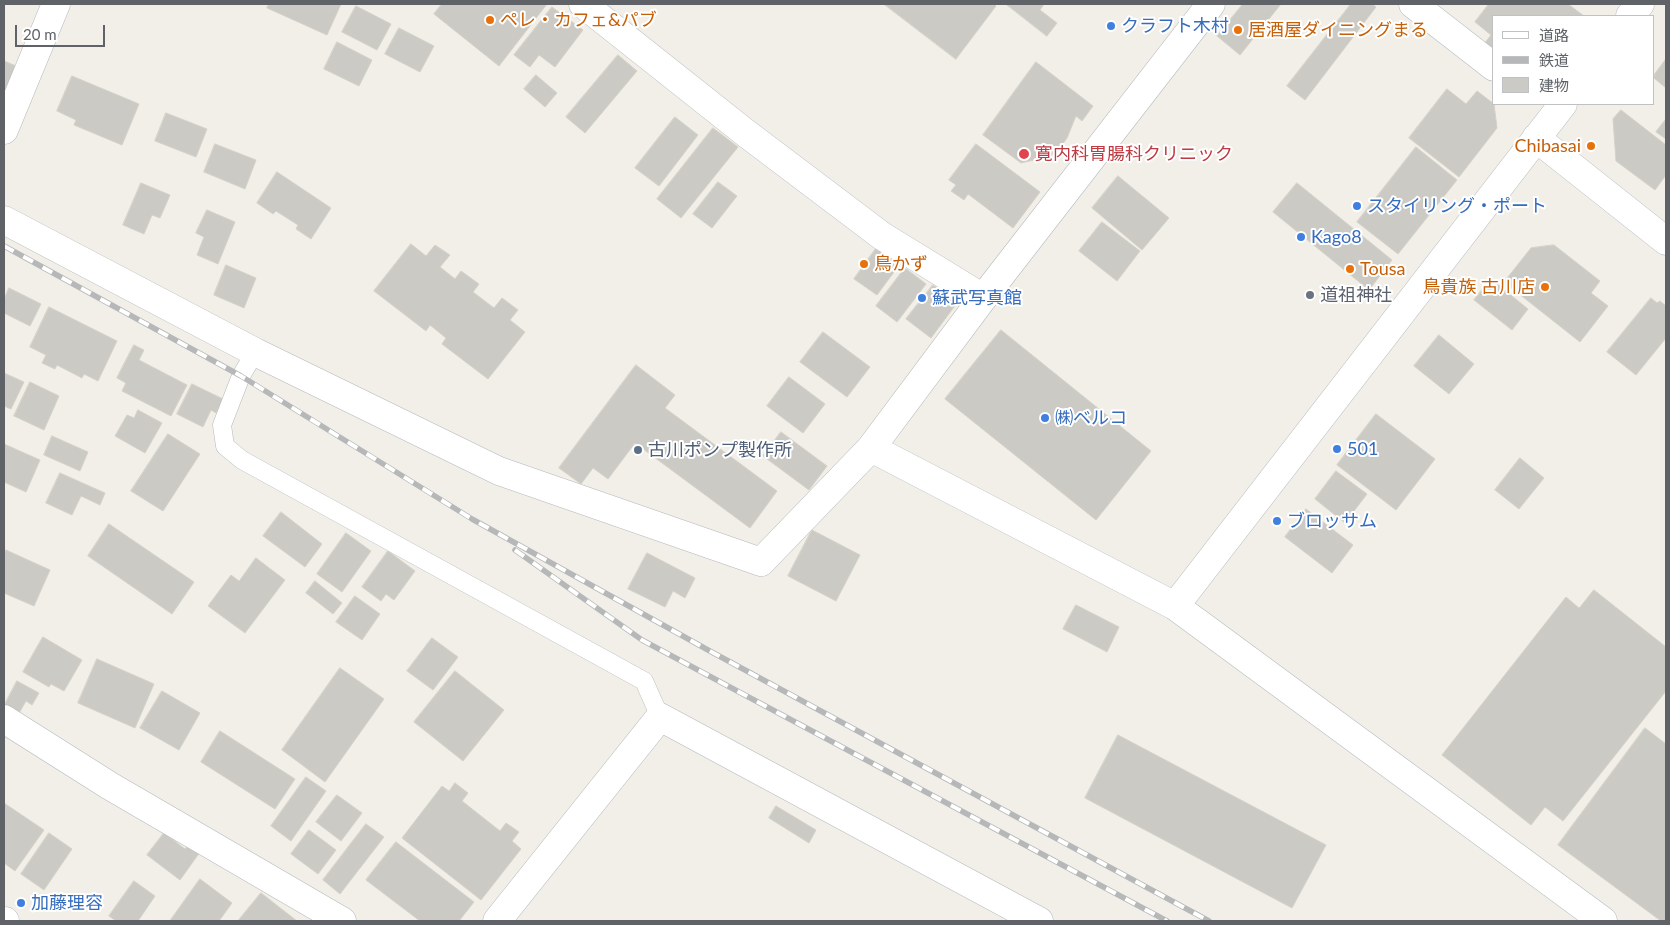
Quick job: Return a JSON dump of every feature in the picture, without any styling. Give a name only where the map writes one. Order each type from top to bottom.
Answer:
[{"type":"street","points":[[4,130],[56,4]]},
{"type":"street","points":[[4,220],[255,352],[499,470],[760,562],[871,448],[983,298],[1212,4]]},
{"type":"street","points":[[1413,4],[1492,65]]},
{"type":"street","points":[[1631,15],[1640,4]]},
{"type":"street","points":[[591,6],[747,134],[882,236],[983,298]]},
{"type":"street","points":[[1176,606],[1536,138],[1553,107]]},
{"type":"street","points":[[1536,138],[1666,241]]},
{"type":"street","points":[[871,448],[1176,606],[1603,921]]},
{"type":"street","points":[[497,921],[660,717],[1039,921]]},
{"type":"street","points":[[4,719],[110,786],[342,921]]},
{"type":"lane","points":[[255,352],[241,376],[222,425],[226,446],[242,460],[644,681],[660,717]]},
{"type":"building","points":[[269,4],[341,4],[327,35],[267,8]]},
{"type":"building","points":[[442,4],[547,4],[499,66],[434,14]]},
{"type":"building","points":[[884,4],[994,4],[996,6],[956,59]]},
{"type":"building","points":[[1006,4],[1044,4],[1040,10],[1057,23],[1047,36]]},
{"type":"building","points":[[1243,4],[1281,4],[1240,55],[1217,36]]},
{"type":"building","points":[[1351,4],[1372,4],[1376,7],[1305,100],[1287,86]]},
{"type":"building","points":[[1489,4],[1568,4],[1583,15],[1492,15],[1492,50],[1484,44],[1491,35],[1475,22]]},
{"type":"building","points":[[356,6],[391,24],[377,50],[342,32]]},
{"type":"building","points":[[552,7],[583,30],[555,67],[539,55],[530,67],[514,55]]},
{"type":"building","points":[[399,28],[434,46],[420,72],[385,54]]},
{"type":"building","points":[[337,42],[372,60],[359,86],[324,69]]},
{"type":"building","points":[[618,55],[637,71],[585,133],[566,117]]},
{"type":"building","points":[[1666,59],[1666,88],[1655,79],[1655,74]]},
{"type":"building","points":[[4,61],[16,66],[4,93]]},
{"type":"building","points":[[1036,62],[1093,106],[1082,121],[1076,116],[1067,138],[1051,156],[1021,163],[983,135]]},
{"type":"building","points":[[536,75],[557,93],[545,107],[524,89]]},
{"type":"building","points":[[72,76],[139,104],[122,145],[74,125],[76,120],[57,111]]},
{"type":"building","points":[[1447,89],[1466,104],[1477,91],[1494,105],[1497,128],[1459,177],[1409,138]]},
{"type":"building","points":[[1621,110],[1666,145],[1666,175],[1655,190],[1616,161],[1613,119]]},
{"type":"building","points":[[166,113],[207,129],[196,157],[155,141]]},
{"type":"building","points":[[675,117],[698,135],[659,186],[635,168]]},
{"type":"building","points":[[1666,119],[1666,139],[1656,132]]},
{"type":"building","points":[[713,128],[738,147],[681,218],[657,199]]},
{"type":"building","points":[[215,144],[256,160],[245,189],[204,172]]},
{"type":"building","points":[[976,144],[1040,192],[1013,228],[968,194],[964,200],[951,191],[956,185],[949,180]]},
{"type":"building","points":[[1416,147],[1457,180],[1398,254],[1357,222]]},
{"type":"building","points":[[277,172],[331,208],[311,239],[296,229],[298,225],[276,211],[273,214],[257,203]]},
{"type":"building","points":[[1118,176],[1169,218],[1142,250],[1092,208]]},
{"type":"building","points":[[718,182],[737,196],[712,228],[693,214]]},
{"type":"building","points":[[141,183],[170,195],[160,218],[152,215],[144,234],[123,225]]},
{"type":"building","points":[[1297,183],[1392,260],[1369,290],[1273,212]]},
{"type":"building","points":[[207,210],[235,222],[218,264],[197,255],[204,237],[196,233]]},
{"type":"building","points":[[1102,222],[1140,251],[1117,281],[1079,251]]},
{"type":"building","points":[[411,244],[426,256],[435,245],[450,255],[440,267],[455,279],[461,271],[479,284],[473,292],[494,308],[502,298],[518,310],[510,320],[525,332],[488,379],[442,344],[446,338],[430,325],[426,331],[374,291]]},
{"type":"building","points":[[1554,245],[1600,281],[1591,293],[1608,306],[1580,342],[1504,282],[1531,248]]},
{"type":"building","points":[[877,247],[900,264],[877,295],[854,279]]},
{"type":"building","points":[[226,265],[256,278],[244,308],[214,295]]},
{"type":"building","points":[[905,268],[926,284],[897,322],[876,306]]},
{"type":"building","points":[[1491,279],[1528,309],[1512,330],[1474,300]]},
{"type":"building","points":[[933,285],[957,303],[931,338],[906,319]]},
{"type":"building","points":[[9,288],[41,304],[30,326],[4,313],[4,300]]},
{"type":"building","points":[[1651,298],[1657,303],[1660,301],[1666,306],[1666,338],[1636,375],[1607,352]]},
{"type":"building","points":[[49,307],[117,341],[98,381],[84,374],[82,378],[57,365],[55,369],[42,363],[46,355],[30,347]]},
{"type":"building","points":[[1001,330],[1151,451],[1096,520],[945,399]]},
{"type":"building","points":[[823,332],[870,367],[847,397],[800,362]]},
{"type":"building","points":[[1439,335],[1474,364],[1449,394],[1414,366]]},
{"type":"building","points":[[134,345],[144,350],[139,360],[187,385],[171,416],[122,391],[126,383],[117,378]]},
{"type":"building","points":[[636,365],[675,395],[665,408],[777,491],[750,528],[635,443],[608,479],[593,468],[581,484],[559,468]]},
{"type":"building","points":[[4,373],[24,382],[11,409],[4,406]]},
{"type":"building","points":[[789,377],[825,404],[803,433],[767,406]]},
{"type":"building","points":[[30,382],[59,396],[44,430],[14,416]]},
{"type":"building","points":[[192,384],[223,399],[216,413],[211,410],[203,427],[177,414]]},
{"type":"building","points":[[138,410],[162,423],[145,453],[115,436],[127,415],[134,418]]},
{"type":"building","points":[[1376,414],[1435,459],[1396,510],[1337,465]]},
{"type":"building","points":[[781,432],[827,466],[809,490],[763,456]]},
{"type":"building","points":[[168,434],[200,454],[163,511],[131,491]]},
{"type":"building","points":[[52,436],[88,452],[80,471],[44,455]]},
{"type":"building","points":[[4,444],[40,460],[26,492],[4,482]]},
{"type":"building","points":[[1520,458],[1544,478],[1519,509],[1495,490]]},
{"type":"building","points":[[1336,471],[1367,494],[1345,523],[1315,499]]},
{"type":"building","points":[[60,473],[105,493],[100,505],[81,496],[72,515],[46,503]]},
{"type":"building","points":[[1306,509],[1353,545],[1332,573],[1285,537]]},
{"type":"building","points":[[281,512],[322,544],[305,567],[263,536]]},
{"type":"building","points":[[109,524],[194,582],[172,614],[88,556]]},
{"type":"building","points":[[812,530],[860,555],[836,601],[788,576]]},
{"type":"building","points":[[346,533],[371,551],[342,592],[317,574]]},
{"type":"building","points":[[6,550],[50,570],[34,606],[4,593],[4,555]]},
{"type":"building","points":[[388,551],[415,571],[394,600],[386,594],[381,601],[362,587]]},
{"type":"building","points":[[647,553],[695,578],[685,598],[673,591],[665,607],[628,589]]},
{"type":"building","points":[[256,558],[285,580],[245,633],[208,606],[231,575],[239,581]]},
{"type":"building","points":[[315,581],[342,603],[333,614],[306,593]]},
{"type":"building","points":[[1594,590],[1666,647],[1666,691],[1563,821],[1545,807],[1531,825],[1442,755],[1566,597],[1579,608]]},
{"type":"building","points":[[355,596],[380,614],[362,640],[336,622]]},
{"type":"building","points":[[1076,605],[1119,627],[1107,652],[1063,629]]},
{"type":"building","points":[[43,637],[82,660],[64,691],[51,684],[49,687],[23,672]]},
{"type":"building","points":[[432,638],[458,657],[433,690],[407,671]]},
{"type":"building","points":[[97,659],[154,684],[135,728],[78,703]]},
{"type":"building","points":[[340,668],[384,699],[325,782],[282,750]]},
{"type":"building","points":[[455,671],[504,710],[463,761],[414,722]]},
{"type":"building","points":[[17,681],[39,693],[32,705],[26,701],[18,715],[4,706]]},
{"type":"building","points":[[162,691],[200,713],[179,750],[140,728]]},
{"type":"building","points":[[1645,728],[1666,744],[1666,921],[1661,921],[1558,845]]},
{"type":"building","points":[[220,731],[295,779],[275,809],[201,762]]},
{"type":"building","points":[[1118,735],[1326,845],[1292,908],[1085,798]]},
{"type":"building","points":[[306,777],[326,791],[291,841],[271,826]]},
{"type":"building","points":[[455,783],[468,793],[462,801],[500,831],[506,823],[519,832],[512,841],[521,849],[481,900],[402,838],[442,786],[449,791]]},
{"type":"building","points":[[337,795],[362,813],[341,841],[316,822]]},
{"type":"building","points":[[4,803],[44,830],[15,871],[4,863]]},
{"type":"building","points":[[776,806],[816,830],[809,843],[769,818]]},
{"type":"building","points":[[366,824],[384,837],[340,894],[323,880]]},
{"type":"building","points":[[309,830],[336,850],[318,874],[291,854]]},
{"type":"building","points":[[49,833],[72,849],[44,890],[21,874]]},
{"type":"building","points":[[164,833],[185,849],[189,844],[200,852],[180,880],[147,855]]},
{"type":"building","points":[[396,842],[474,902],[459,921],[420,921],[366,880]]},
{"type":"building","points":[[200,879],[232,903],[219,921],[170,921]]},
{"type":"building","points":[[134,881],[155,896],[138,921],[116,921],[109,916]]},
{"type":"building","points":[[261,893],[297,921],[238,921]]},
{"type":"railway","points":[[4,246],[241,376],[472,519],[708,650],[1209,921]]},
{"type":"railway","points":[[515,550],[642,640],[1167,921]]},
{"type":"place","name":"ペレ・カフェ&パブ","points":[[490,20]]},
{"type":"place","name":"クラフト木村","points":[[1111,26]]},
{"type":"place","name":"居酒屋ダイニングまる","points":[[1238,30]]},
{"type":"place","name":"Chibasai","points":[[1591,146]]},
{"type":"place","name":"寛内科胃腸科クリニック","points":[[1024,154]]},
{"type":"place","name":"スタイリング・ポート","points":[[1357,206]]},
{"type":"place","name":"Kago8","points":[[1301,237]]},
{"type":"place","name":"鳥かず","points":[[864,264]]},
{"type":"place","name":"Tousa","points":[[1350,269]]},
{"type":"place","name":"鳥貴族 古川店","points":[[1545,287]]},
{"type":"place","name":"道祖神社","points":[[1310,295]]},
{"type":"place","name":"蘇武写真館","points":[[922,298]]},
{"type":"place","name":"㈱ベルコ","points":[[1045,418]]},
{"type":"place","name":"501","points":[[1337,449]]},
{"type":"place","name":"古川ポンプ製作所","points":[[638,450]]},
{"type":"place","name":"ブロッサム","points":[[1277,521]]},
{"type":"place","name":"加藤理容","points":[[21,903]]}]
